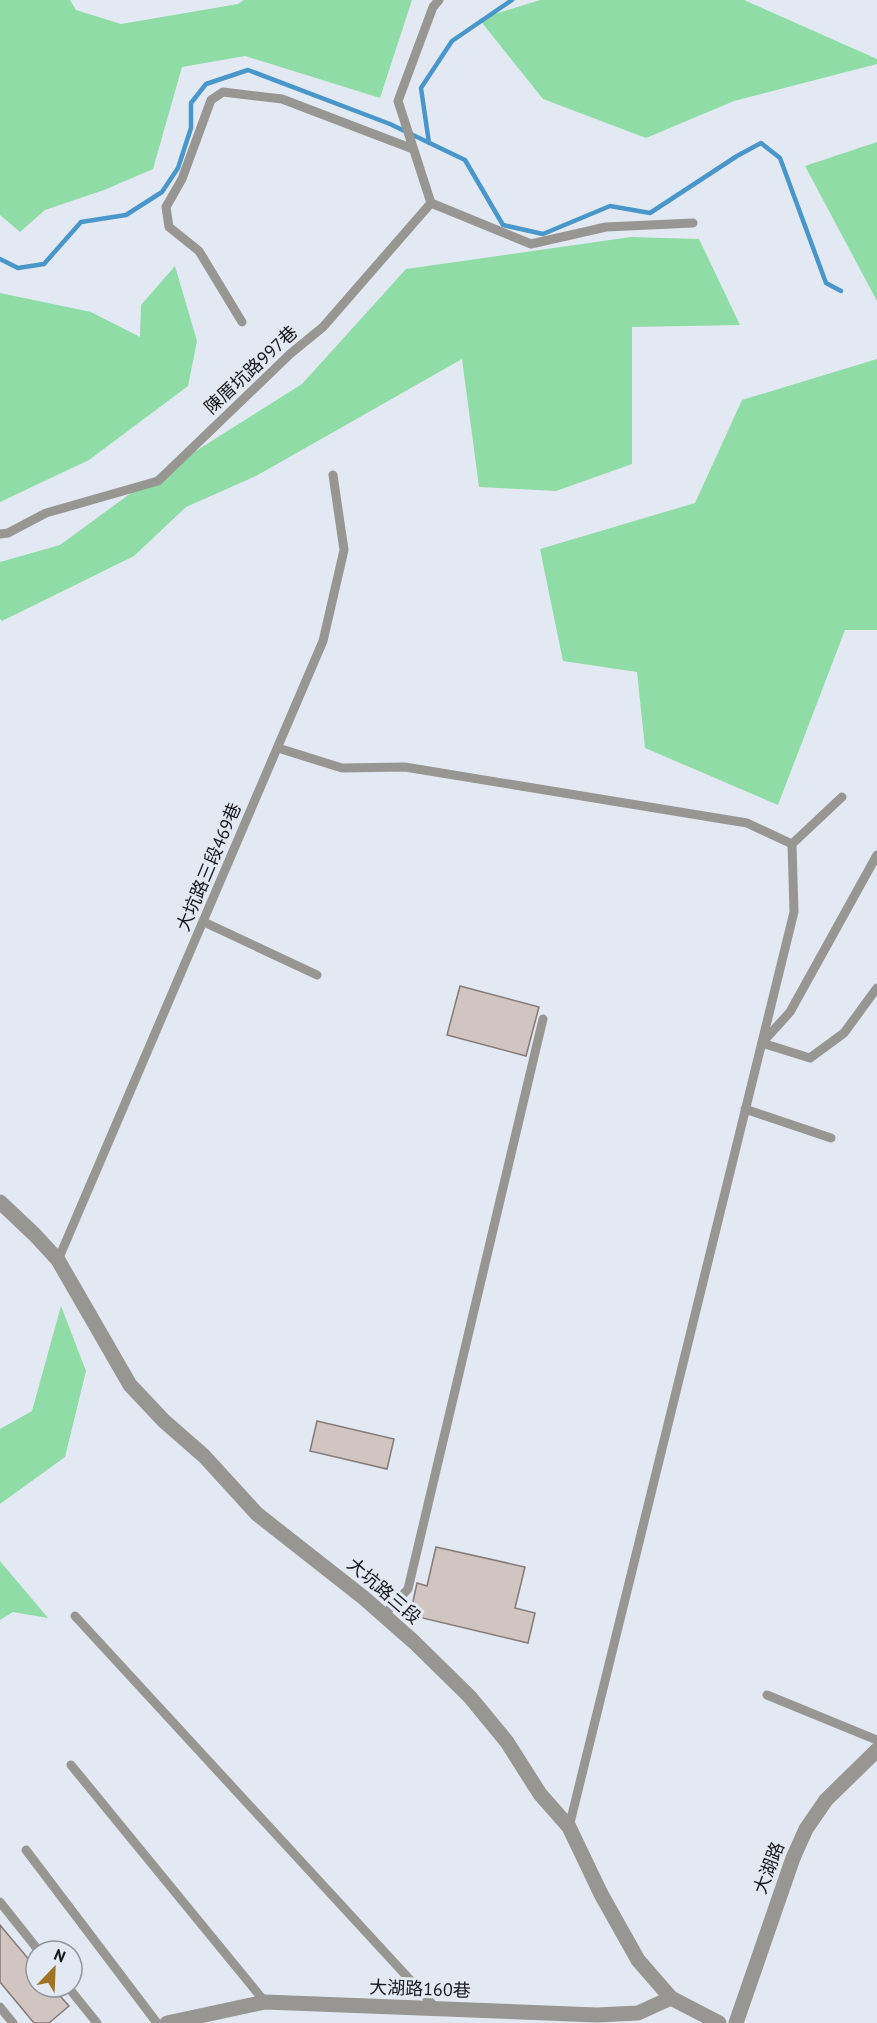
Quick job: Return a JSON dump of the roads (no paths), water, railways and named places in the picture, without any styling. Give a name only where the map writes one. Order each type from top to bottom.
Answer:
[{"type":"street","name":"大坑路三段","points":[[0,1202],[58,1260],[130,1385],[164,1421],[204,1456],[257,1514],[314,1557],[384,1615],[470,1697],[507,1742],[540,1794],[569,1827],[601,1894],[638,1960],[671,1998],[719,2023]]},
{"type":"street","name":"大湖路","points":[[735,2023],[793,1858],[806,1829],[826,1800],[877,1750]]},
{"type":"street","name":"大湖路160巷","points":[[167,2023],[265,2001],[597,2015],[638,2013],[671,1998]]},
{"type":"lane","points":[[440,0],[433,7],[398,101],[431,203],[531,244],[606,227],[693,223]]},
{"type":"lane","points":[[242,322],[199,251],[169,227],[166,207],[182,179],[212,100],[223,92],[282,99],[412,146]]},
{"type":"lane","name":"陳厝坑路997巷","points":[[0,534],[8,533],[46,513],[158,481],[290,354],[323,327],[431,203]]},
{"type":"lane","name":"大坑路三段469巷","points":[[58,1260],[323,641],[344,550],[333,475]]},
{"type":"lane","points":[[278,748],[342,768],[405,767],[747,824],[792,844]]},
{"type":"lane","points":[[569,1827],[794,912],[792,844],[842,797]]},
{"type":"lane","points":[[762,1043],[790,1012],[877,855]]},
{"type":"lane","points":[[204,921],[317,975]]},
{"type":"lane","points":[[762,1043],[810,1058],[844,1033],[877,988]]},
{"type":"lane","points":[[384,1615],[408,1589],[543,1019]]},
{"type":"lane","points":[[745,1109],[831,1138]]},
{"type":"lane","points":[[75,1616],[438,2010]]},
{"type":"lane","points":[[767,1695],[877,1740]]},
{"type":"lane","points":[[71,1765],[265,2001]]},
{"type":"lane","points":[[26,1850],[157,2023]]},
{"type":"lane","points":[[0,1902],[29,1939]]},
{"type":"lane","points":[[78,1999],[98,2023]]},
{"type":"lane","points":[[0,2007],[13,2023]]},
{"type":"waterway","points":[[429,143],[421,88],[452,41],[512,0]]},
{"type":"waterway","points":[[0,259],[18,268],[44,264],[81,222],[126,215],[162,192],[178,168],[191,128],[191,103],[206,84],[248,70],[390,124],[465,160],[503,225],[543,234],[610,206],[650,213],[737,156],[761,143],[780,158],[826,283],[841,291]]}]
